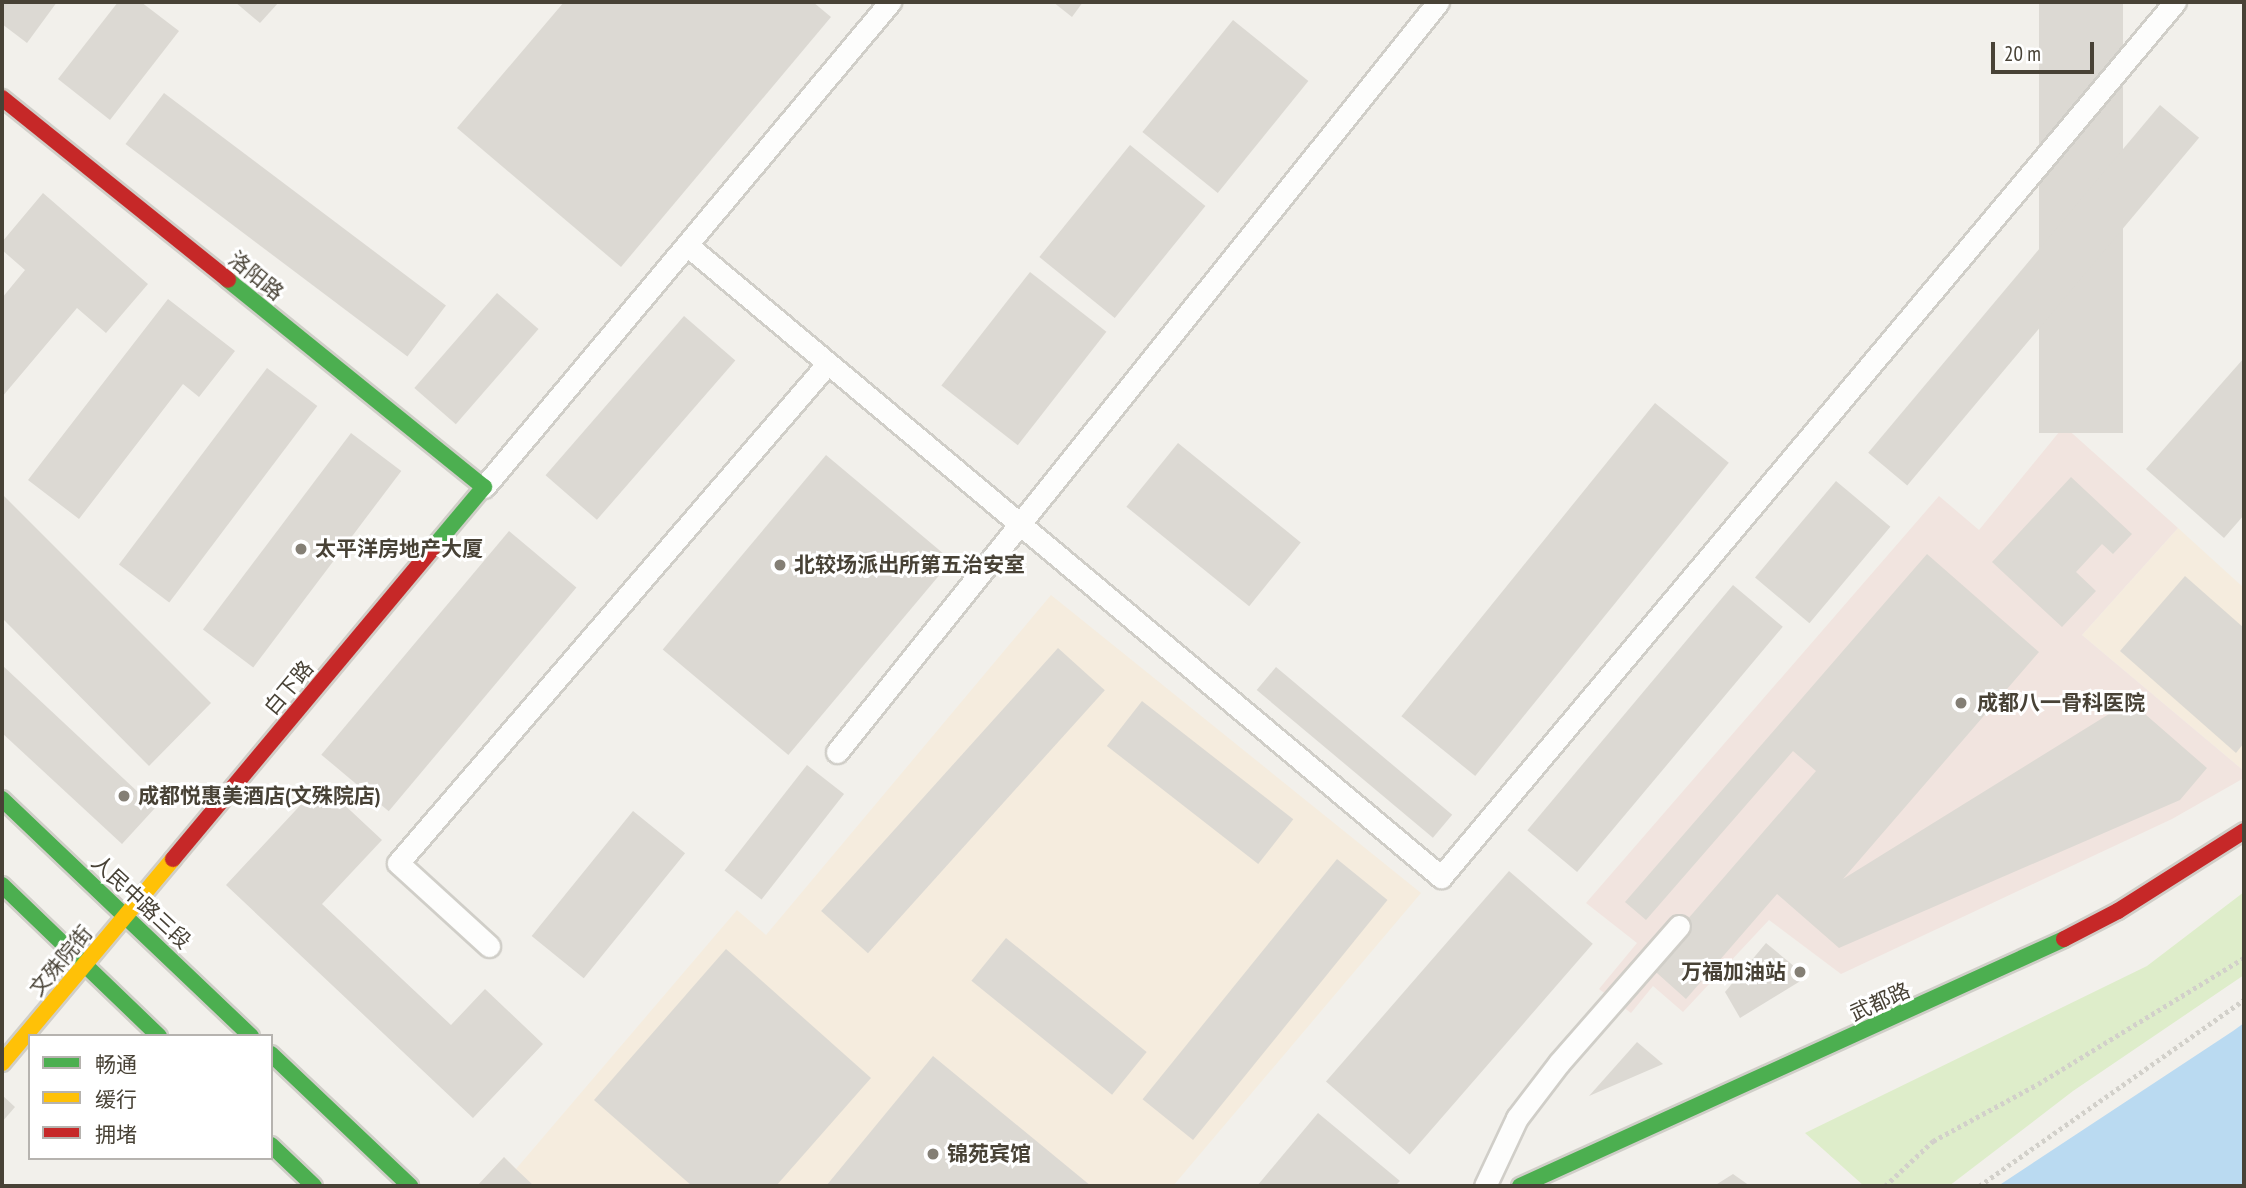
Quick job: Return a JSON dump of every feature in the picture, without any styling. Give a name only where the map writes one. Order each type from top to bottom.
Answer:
[{"type":"street","name":"洛阳路","points":[[2,98],[484,487]]},
{"type":"street","name":"白下路","points":[[125,916],[484,487]]},
{"type":"street","name":"人民中路三段","points":[[2,799],[249,1034]]},
{"type":"street","name":"武都路","points":[[1520,1186],[2005,969],[2118,911],[2244,831]]},
{"type":"street","points":[[2,885],[157,1034]]},
{"type":"street","name":"文殊院街","points":[[2,1063],[125,916]]},
{"type":"street","points":[[273,1057],[410,1186]]},
{"type":"street","points":[[273,1147],[314,1186]]},
{"type":"lane","points":[[484,487],[890,2]]},
{"type":"lane","points":[[837,751],[1438,2]]},
{"type":"lane","points":[[687,245],[1441,877],[2175,2]]},
{"type":"lane","points":[[489,946],[398,863],[828,362]]},
{"type":"lane","points":[[1485,1186],[1517,1118],[1559,1063],[1679,926]]},
{"type":"path","points":[[1885,1186],[1934,1141],[2073,1063],[2244,958]]},
{"type":"path","points":[[1979,1186],[2244,1000]]},
{"type":"shaded area","name":"成都八一骨科医院","points":[[2064,426],[2178,528],[2082,635],[2244,771],[2244,778],[2172,819],[1841,974],[1769,920],[1683,1012],[1653,986],[1631,1013],[1599,989],[1637,943],[1586,903],[1939,496],[1979,530]]},
{"type":"shaded area","points":[[2178,528],[2244,588],[2244,771],[2082,635]]},
{"type":"shaded area","name":"锦苑宾馆","points":[[1051,595],[1421,893],[1173,1186],[477,1186],[504,1157],[516,1169],[737,910],[766,935]]},
{"type":"green space","points":[[2244,892],[2244,975],[2073,1091],[1949,1186],[1864,1186],[1805,1133],[2147,966]]},
{"type":"water","points":[[2244,1023],[2244,1186],[1998,1186],[2233,1031]]},
{"type":"building","points":[[2,2],[57,2],[27,43],[2,24]]},
{"type":"building","points":[[118,2],[141,2],[179,31],[110,120],[58,79]]},
{"type":"building","points":[[235,2],[279,2],[260,23]]},
{"type":"building","points":[[564,2],[813,2],[831,17],[621,267],[457,128]]},
{"type":"building","points":[[1053,2],[1083,2],[1072,17]]},
{"type":"building","points":[[2039,2],[2123,2],[2123,433],[2039,433]]},
{"type":"building","points":[[1233,20],[1308,81],[1218,193],[1142,132]]},
{"type":"building","points":[[164,93],[446,305],[407,357],[125,144]]},
{"type":"building","points":[[2160,105],[2199,138],[1907,486],[1868,453]]},
{"type":"building","points":[[1130,145],[1205,206],[1115,318],[1039,257]]},
{"type":"building","points":[[43,193],[148,284],[106,333],[77,308],[2,397],[2,298],[25,270],[2,250],[2,242]]},
{"type":"building","points":[[1030,272],[1106,332],[1018,445],[941,385]]},
{"type":"building","points":[[497,293],[539,329],[456,424],[414,388]]},
{"type":"building","points":[[168,299],[235,351],[199,397],[183,384],[79,519],[28,480]]},
{"type":"building","points":[[684,316],[735,361],[597,520],[546,475]]},
{"type":"building","points":[[2244,358],[2244,515],[2224,538],[2146,469]]},
{"type":"building","points":[[267,368],[317,406],[169,602],[119,564]]},
{"type":"building","points":[[1655,403],[1729,463],[1475,776],[1401,716]]},
{"type":"building","name":"太平洋房地产大厦","points":[[351,433],[401,471],[253,667],[203,629]]},
{"type":"building","points":[[1178,443],[1301,542],[1249,606],[1126,507]]},
{"type":"building","points":[[826,455],[952,560],[788,755],[663,650]]},
{"type":"building","points":[[2071,477],[2132,534],[2113,554],[2102,544],[2076,572],[2096,591],[2062,627],[1992,562]]},
{"type":"building","points":[[1836,481],[1890,527],[1809,623],[1755,578]]},
{"type":"building","points":[[2,494],[211,703],[149,766],[2,618]]},
{"type":"building","points":[[509,531],[576,588],[389,811],[321,755]]},
{"type":"building","points":[[1927,554],[2039,652],[1843,879],[2130,701],[2207,768],[2180,800],[1839,948],[1777,894],[1686,999],[1648,965],[1816,771],[1793,751],[1646,920],[1625,902]]},
{"type":"building","points":[[2185,576],[2244,628],[2244,743],[2236,753],[2120,651]]},
{"type":"building","points":[[1733,585],[1783,627],[1577,872],[1527,830]]},
{"type":"building","points":[[1058,648],[1105,690],[868,953],[821,911]]},
{"type":"building","points":[[2,665],[155,808],[122,844],[2,733]]},
{"type":"building","points":[[1276,667],[1452,815],[1433,838],[1257,690]]},
{"type":"building","points":[[1142,701],[1293,819],[1258,864],[1107,746]]},
{"type":"building","points":[[807,765],[844,794],[762,900],[725,871]]},
{"type":"building","points":[[321,783],[382,840],[322,904],[451,1025],[485,989],[543,1044],[473,1118],[226,885]]},
{"type":"building","points":[[633,811],[685,853],[584,978],[532,936]]},
{"type":"building","points":[[1337,859],[1388,900],[1193,1140],[1143,1099]]},
{"type":"building","points":[[1509,871],[1593,944],[1410,1154],[1326,1082]]},
{"type":"building","points":[[1006,938],[1147,1052],[1112,1095],[971,981]]},
{"type":"building","points":[[1766,943],[1807,977],[1740,1018],[1725,992]]},
{"type":"building","points":[[726,949],[871,1078],[776,1186],[692,1186],[594,1100]]},
{"type":"building","points":[[1637,1042],[1663,1064],[1589,1096]]},
{"type":"building","points":[[933,1056],[1091,1186],[826,1186]]},
{"type":"building","points":[[2,1095],[15,1107],[2,1122]]},
{"type":"building","points":[[1318,1113],[1400,1181],[1395,1186],[1257,1186]]},
{"type":"building","points":[[504,1157],[516,1169],[534,1186],[477,1186]]},
{"type":"building","points":[[1733,1174],[1750,1186],[1714,1186]]},
{"type":"traffic: fast","points":[[228,280],[484,487],[432,549]]},
{"type":"traffic: fast","points":[[2,799],[249,1034]]},
{"type":"traffic: fast","points":[[2,885],[157,1034]]},
{"type":"traffic: fast","points":[[1520,1186],[2064,939]]},
{"type":"traffic: fast","points":[[273,1056],[410,1186]]},
{"type":"traffic: fast","points":[[273,1147],[314,1186]]},
{"type":"traffic: slow","points":[[2,1063],[173,859]]},
{"type":"traffic: jam","points":[[2,98],[228,280]]},
{"type":"traffic: jam","points":[[173,859],[432,549]]},
{"type":"traffic: jam","points":[[2064,939],[2118,911],[2244,831]]},
{"type":"place","name":"太平洋房地产大厦","points":[[301,549]]},
{"type":"place","name":"北较场派出所第五治安室","points":[[780,565]]},
{"type":"place","name":"成都八一骨科医院","points":[[1961,703]]},
{"type":"place","name":"成都悦惠美酒店(文殊院店)","points":[[124,796]]},
{"type":"place","name":"万福加油站","points":[[1800,972]]},
{"type":"place","name":"锦苑宾馆","points":[[933,1154]]}]
